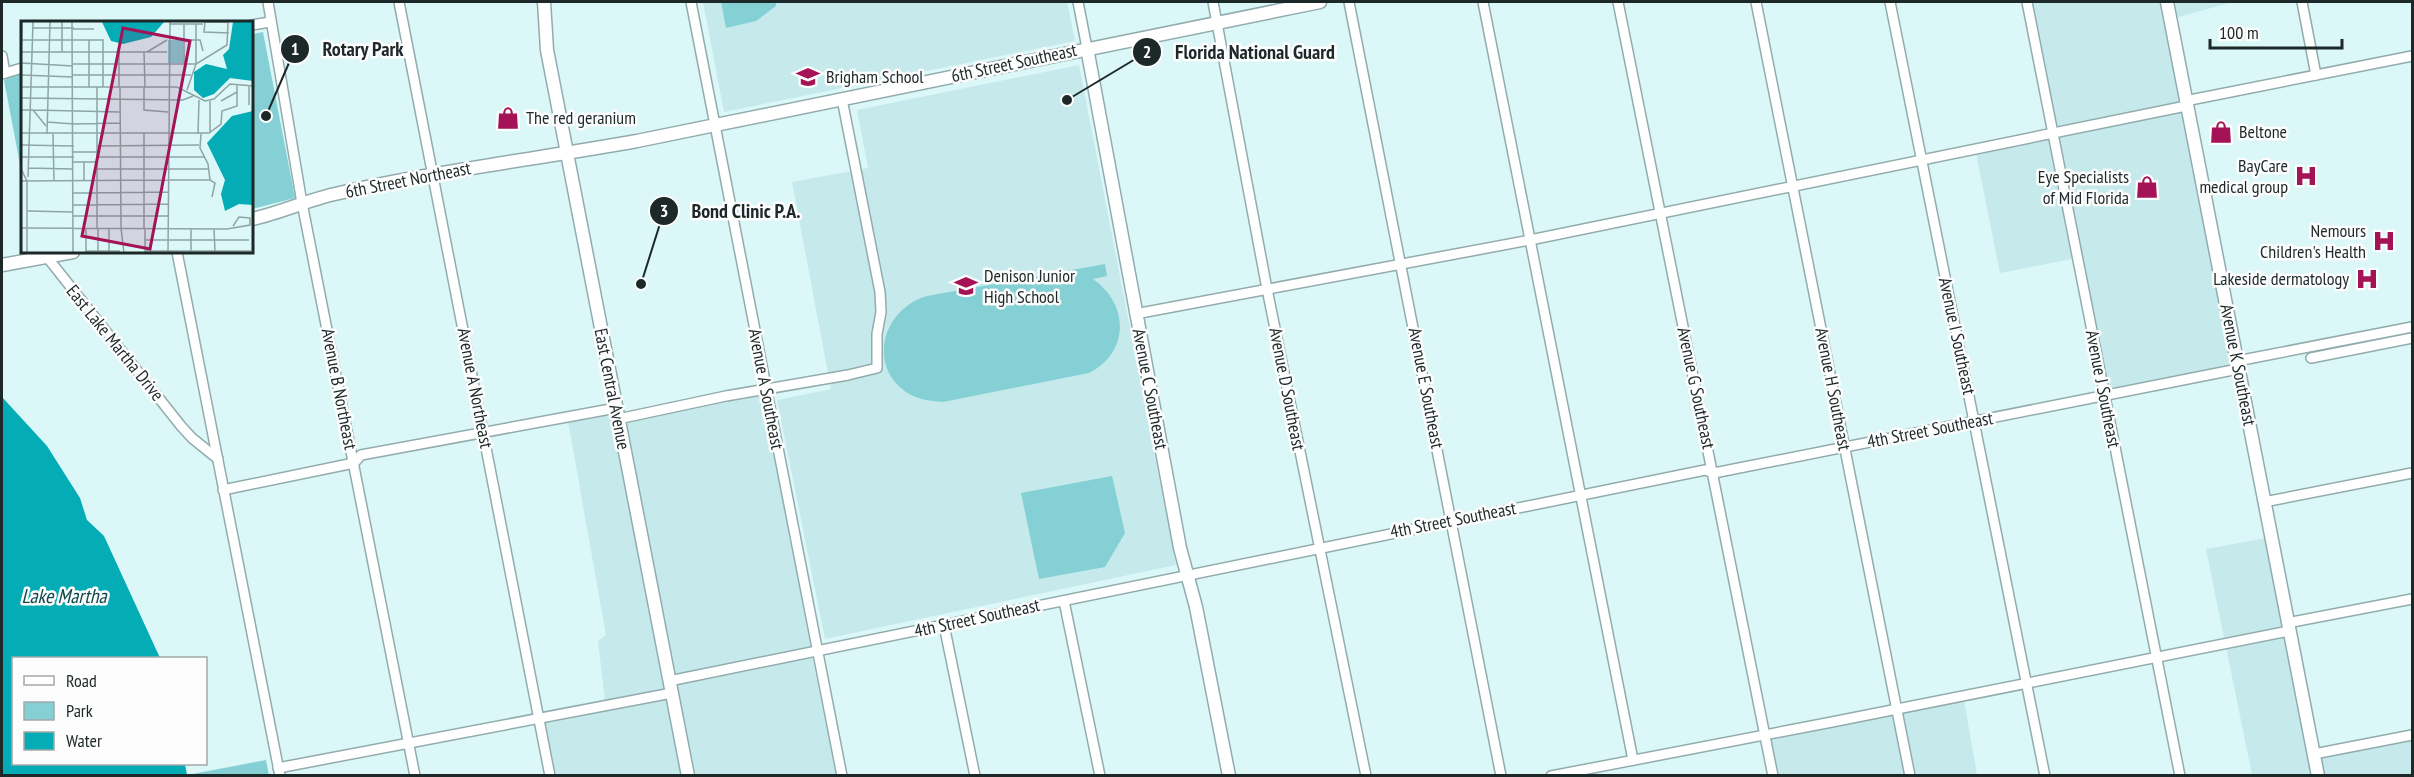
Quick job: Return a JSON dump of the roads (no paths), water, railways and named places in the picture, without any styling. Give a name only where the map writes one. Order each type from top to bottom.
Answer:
[{"type":"street","name":"Avenue B Northeast","points":[[268,2],[302,203],[415,776]]},
{"type":"street","name":"Avenue A Northeast","points":[[399,2],[550,776]]},
{"type":"street","name":"East Central Avenue","points":[[544,2],[546,50],[688,776]]},
{"type":"street","name":"Avenue A Southeast","points":[[691,2],[842,776]]},
{"type":"street","name":"Avenue C Southeast","points":[[1078,2],[1180,548],[1188,575],[1229,776]]},
{"type":"street","name":"Avenue D Southeast","points":[[1213,2],[1267,289],[1319,547],[1331,593],[1366,776]]},
{"type":"street","name":"6th Street Southeast","points":[[567,154],[1320,2]]},
{"type":"street","name":"Avenue E Southeast","points":[[1349,2],[1501,776]]},
{"type":"street","points":[[1483,2],[1633,760]]},
{"type":"street","name":"Avenue G Southeast","points":[[1618,2],[1773,776]]},
{"type":"street","name":"Avenue H Southeast","points":[[1756,2],[1796,185],[1910,776]]},
{"type":"street","name":"Avenue I Southeast","points":[[1890,2],[2045,776]]},
{"type":"street","name":"Avenue J Southeast","points":[[2027,2],[2180,776]]},
{"type":"street","name":"Avenue K Southeast","points":[[2167,2],[2318,776]]},
{"type":"street","points":[[2302,2],[2316,75]]},
{"type":"street","points":[[254,25],[270,22]]},
{"type":"street","points":[[2,56],[3,73],[21,68]]},
{"type":"street","points":[[1135,314],[1530,240],[2412,56]]},
{"type":"street","points":[[223,490],[354,463],[361,455],[483,432],[766,389],[878,368],[877,334],[881,312],[880,292],[843,99]]},
{"type":"street","name":"6th Street Northeast","points":[[254,219],[333,194],[553,154],[567,154]]},
{"type":"street","points":[[2,265],[63,254]]},
{"type":"street","points":[[177,254],[279,772]]},
{"type":"street","name":"East Lake Martha Drive","points":[[47,257],[181,426],[218,459]]},
{"type":"street","name":"4th Street Southeast","points":[[279,772],[409,743],[539,719],[816,651],[1705,470],[1714,473],[2105,396],[2412,327]]},
{"type":"street","points":[[2311,358],[2412,338]]},
{"type":"street","points":[[2264,502],[2412,473]]},
{"type":"street","points":[[1552,775],[2157,657],[2412,599]]},
{"type":"street","points":[[1064,601],[1100,776]]},
{"type":"street","points":[[944,625],[975,776]]},
{"type":"street","points":[[2314,754],[2412,735]]},
{"type":"water","name":"Lake Martha","points":[[2,397],[47,446],[80,498],[87,520],[104,536],[160,657],[12,657],[12,765],[185,765],[187,775],[2,775]]},
{"type":"place","name":"Brigham School","points":[[808,77]]},
{"type":"place","name":"Florida National Guard","points":[[1067,100]]},
{"type":"place","name":"Rotary Park","points":[[266,116]]},
{"type":"place","name":"The red geranium","points":[[508,118]]},
{"type":"place","name":"Beltone","points":[[2221,132]]},
{"type":"place","name":"BayCare medical group","points":[[2306,176]]},
{"type":"place","name":"Eye Specialists of Mid Florida","points":[[2147,187]]},
{"type":"place","name":"Nemours Children's Health","points":[[2384,241]]},
{"type":"place","name":"Lakeside dermatology","points":[[2367,279]]},
{"type":"place","name":"Bond Clinic P.A.","points":[[641,284]]},
{"type":"place","name":"Denison Junior High School","points":[[966,286]]}]
